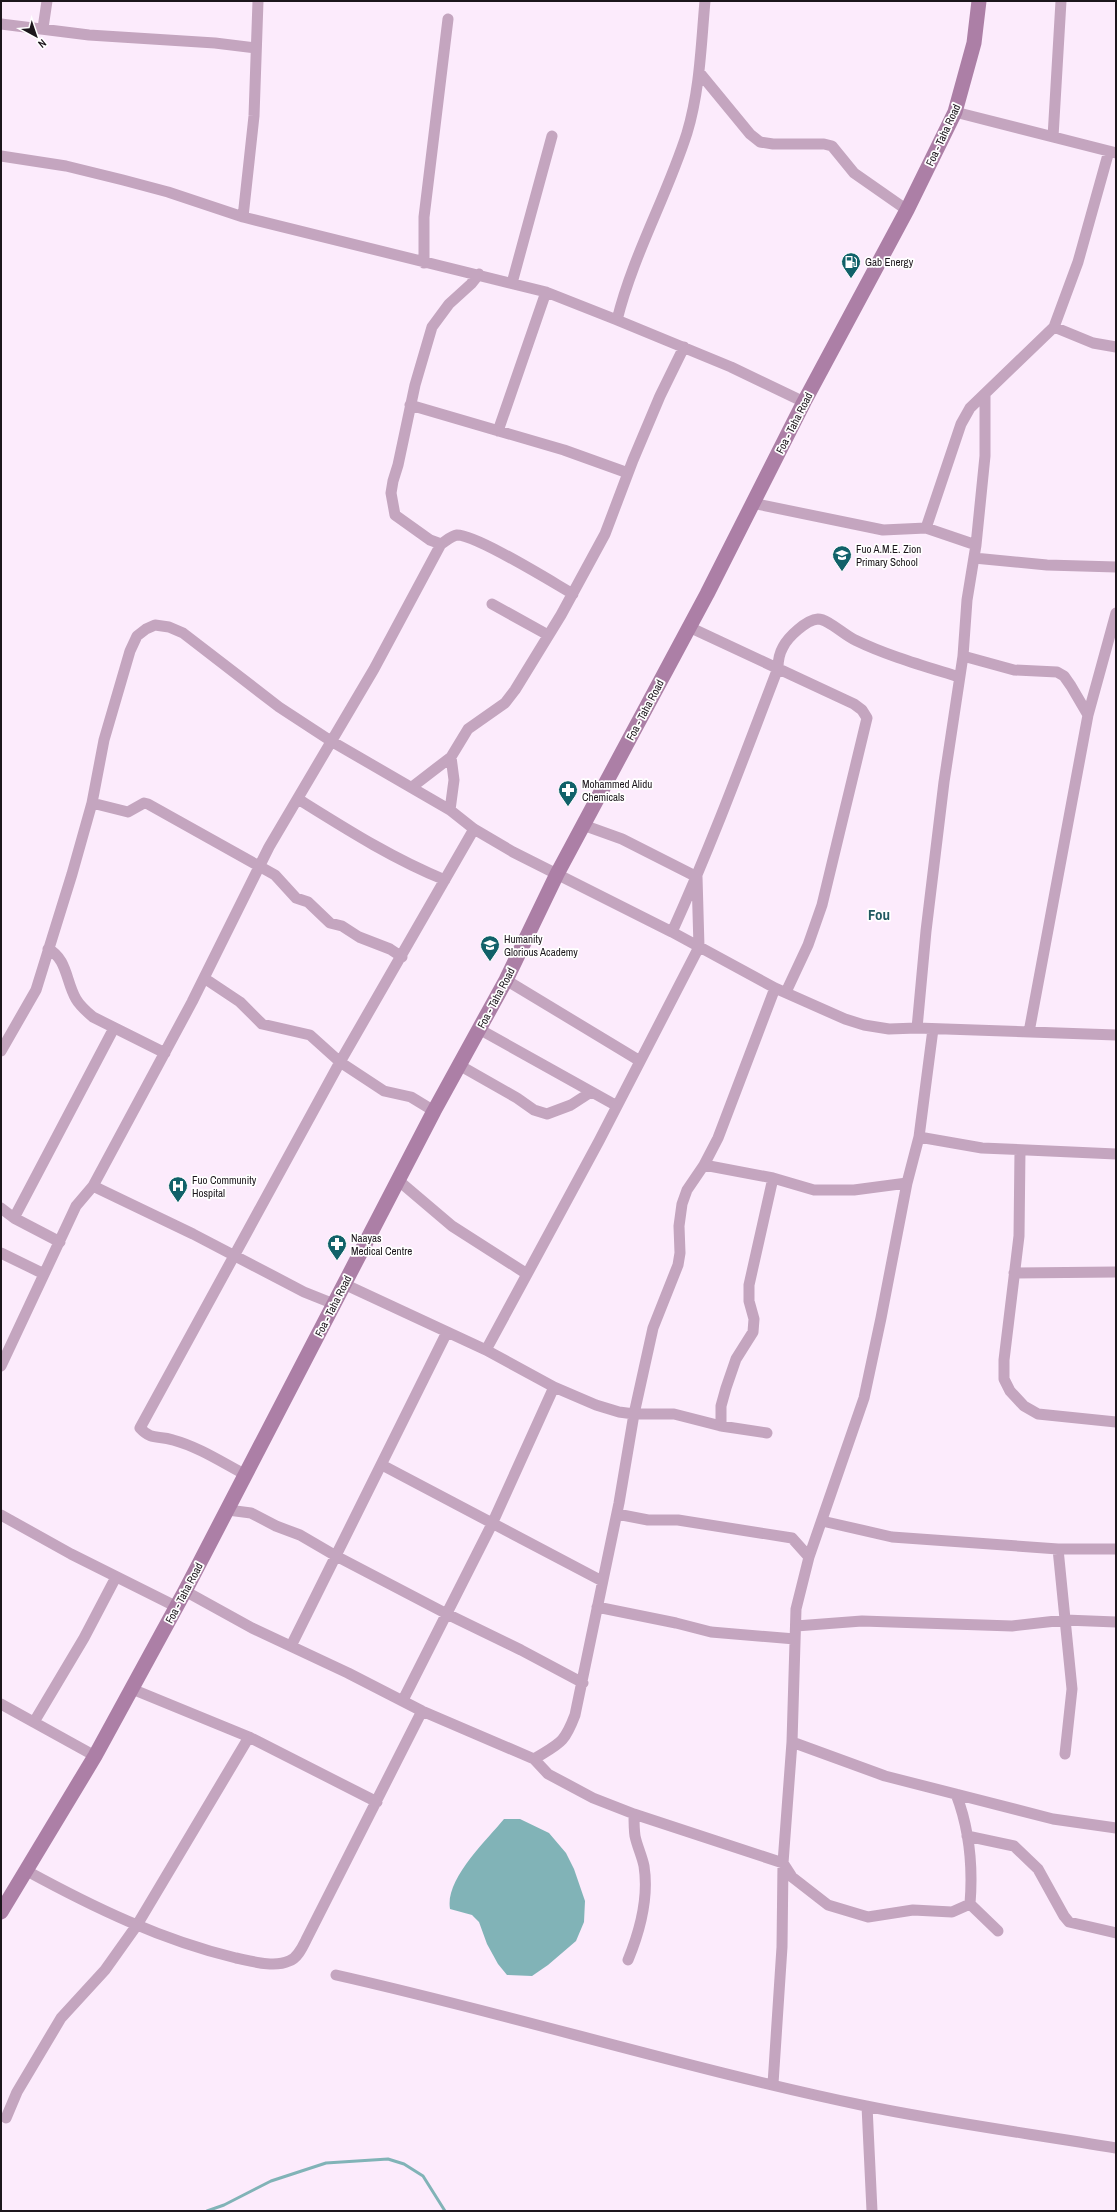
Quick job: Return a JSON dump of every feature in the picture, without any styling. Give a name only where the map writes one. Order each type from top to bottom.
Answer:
[{"type":"street","points":[[43,28],[47,1]]},
{"type":"street","points":[[243,217],[254,116],[258,1]]},
{"type":"street","points":[[617,320],[634,265],[687,131],[698,88],[705,1]]},
{"type":"street","name":"Foa - Taha Road","points":[[1,1912],[95,1756],[185,1592],[434,1111],[506,980],[557,874],[689,627],[804,402],[907,210],[955,112],[974,43],[979,1]]},
{"type":"street","points":[[1053,137],[1061,1]]},
{"type":"street","points":[[424,263],[424,217],[448,19]]},
{"type":"street","points":[[1,24],[43,28],[89,35],[215,43],[256,48]]},
{"type":"street","points":[[699,72],[750,134],[760,142],[773,144],[824,144],[832,146],[854,173],[907,210]]},
{"type":"street","points":[[926,528],[961,424],[970,408],[1054,327],[1078,262],[1112,152],[955,112]]},
{"type":"street","points":[[512,283],[552,136]]},
{"type":"street","points":[[1,156],[66,166],[123,180],[168,192],[243,217],[323,236],[424,263],[479,274],[546,292],[684,347],[804,402]]},
{"type":"street","points":[[441,544],[430,540],[396,515],[392,506],[391,493],[410,405],[432,327],[449,304],[472,284],[479,274]]},
{"type":"street","points":[[498,431],[546,292]]},
{"type":"street","points":[[1054,327],[1093,343],[1116,347]]},
{"type":"street","points":[[412,787],[451,758],[468,729],[505,703],[548,635],[573,594],[605,534],[628,473],[660,396],[684,347]]},
{"type":"street","points":[[917,1028],[926,932],[963,656],[967,600],[976,545],[985,456],[985,395]]},
{"type":"street","points":[[410,405],[564,450],[628,473]]},
{"type":"street","points":[[752,504],[883,530],[926,528],[976,545]]},
{"type":"street","points":[[1,1366],[76,1206],[93,1186],[165,1053],[282,825],[374,669],[441,544],[452,536],[458,535],[471,539],[506,556],[573,594]]},
{"type":"street","points":[[974,558],[1047,565],[1116,567]]},
{"type":"street","points":[[492,604],[548,635]]},
{"type":"street","points":[[1029,1032],[1088,715],[1116,613]]},
{"type":"street","points":[[672,932],[696,877],[778,668],[779,657],[783,646],[803,626],[810,620],[819,619],[827,621],[843,634],[858,641],[892,655],[959,677]]},
{"type":"street","points":[[1,1051],[36,990],[72,874],[92,803],[104,740],[130,651],[137,636],[146,629],[155,625],[169,627],[183,633],[279,707],[331,741],[450,810],[474,829],[557,874],[672,932],[775,988],[845,1019],[864,1025],[890,1029],[917,1028],[1116,1035]]},
{"type":"street","points":[[689,627],[854,704],[862,710],[867,718],[822,905],[808,945],[786,992]]},
{"type":"street","points":[[963,656],[1014,670],[1057,672],[1064,676],[1088,715]]},
{"type":"street","points":[[450,810],[454,780],[451,758]]},
{"type":"street","points":[[298,800],[377,848],[418,869],[445,880]]},
{"type":"street","points":[[92,803],[128,812],[144,803],[148,804],[275,875],[296,898],[308,902],[330,923],[342,926],[360,937],[390,949],[402,957]]},
{"type":"street","points":[[583,825],[622,839],[696,877]]},
{"type":"street","points":[[246,1475],[172,1439],[148,1436],[140,1428],[340,1062],[402,957],[474,829]]},
{"type":"street","points":[[486,1350],[617,1106],[699,947],[696,877]]},
{"type":"street","points":[[48,949],[60,958],[76,1000],[93,1017],[165,1053]]},
{"type":"street","points":[[204,978],[240,1002],[262,1024],[310,1035],[340,1062],[384,1091],[411,1097],[434,1111]]},
{"type":"street","points":[[506,980],[640,1061]]},
{"type":"street","points":[[534,1759],[561,1742],[568,1735],[575,1715],[583,1683],[602,1581],[617,1514],[634,1414],[653,1328],[678,1265],[680,1253],[679,1226],[682,1204],[695,1177],[704,1165],[727,1117],[775,988]]},
{"type":"street","points":[[14,1218],[114,1028]]},
{"type":"street","points":[[479,1029],[617,1106]]},
{"type":"street","points":[[773,2084],[782,1947],[783,1863],[792,1742],[796,1609],[809,1557],[864,1398],[907,1183],[919,1137],[933,1029]]},
{"type":"street","points":[[459,1065],[517,1098],[534,1110],[546,1114],[571,1105],[591,1092]]},
{"type":"street","points":[[919,1137],[956,1145],[1020,1150],[1065,1150],[1116,1154]]},
{"type":"street","points":[[1020,1150],[1019,1236],[1004,1360],[1004,1379],[1010,1391],[1024,1406],[1038,1414],[1116,1422]]},
{"type":"street","points":[[704,1165],[773,1178],[814,1190],[854,1190],[907,1183]]},
{"type":"street","points":[[721,1426],[721,1406],[731,1373],[736,1359],[753,1332],[754,1319],[749,1301],[749,1285],[773,1178]]},
{"type":"street","points":[[399,1181],[452,1226],[527,1274]]},
{"type":"street","points":[[93,1186],[304,1292],[334,1304]]},
{"type":"street","points":[[1,1208],[14,1218],[60,1242]]},
{"type":"street","points":[[1,1253],[44,1274]]},
{"type":"street","points":[[1014,1273],[1116,1272]]},
{"type":"street","points":[[344,1284],[486,1350],[554,1387],[596,1405],[619,1412],[634,1414],[674,1414],[721,1426],[767,1433]]},
{"type":"street","points":[[291,1646],[447,1332]]},
{"type":"street","points":[[403,1700],[492,1524],[554,1387]]},
{"type":"street","points":[[382,1465],[602,1581]]},
{"type":"street","points":[[228,1510],[251,1513],[276,1526],[300,1535],[336,1556],[583,1683]]},
{"type":"street","points":[[1,1514],[71,1554],[177,1607]]},
{"type":"street","points":[[617,1514],[648,1520],[678,1520],[792,1538],[809,1557]]},
{"type":"street","points":[[822,1521],[892,1537],[1058,1549],[1116,1549]]},
{"type":"street","points":[[1058,1549],[1072,1689],[1065,1754]]},
{"type":"street","points":[[34,1722],[84,1638],[116,1577]]},
{"type":"street","points":[[185,1592],[252,1628],[403,1700],[422,1711],[534,1759],[548,1774],[564,1784],[634,1814],[783,1863],[792,1877],[828,1905],[868,1917],[913,1910],[952,1912],[970,1904]]},
{"type":"street","points":[[597,1607],[676,1623],[711,1632],[795,1639]]},
{"type":"street","points":[[796,1626],[862,1621],[1012,1626],[1064,1620],[1116,1622]]},
{"type":"street","points":[[132,1689],[249,1737],[377,1802]]},
{"type":"street","points":[[1,1704],[95,1756]]},
{"type":"street","points":[[26,1871],[79,1900],[191,1946],[252,1962],[282,1964],[291,1961],[297,1956],[308,1938],[422,1711]]},
{"type":"street","points":[[6,2118],[17,2092],[61,2018],[104,1970],[137,1925],[249,1737]]},
{"type":"street","points":[[792,1742],[885,1776],[1053,1819],[1116,1828]]},
{"type":"street","points":[[956,1794],[966,1825],[972,1886],[970,1904]]},
{"type":"street","points":[[628,1960],[642,1920],[644,1881],[644,1867],[635,1837],[634,1814]]},
{"type":"street","points":[[967,1836],[1014,1846],[1038,1869],[1064,1916],[1069,1922],[1116,1934]]},
{"type":"street","points":[[970,1904],[998,1931]]},
{"type":"street","points":[[336,1975],[441,1999],[626,2049],[867,2106],[1116,2148]]},
{"type":"street","points":[[867,2106],[872,2211]]},
{"type":"shaded area","points":[[504,1819],[520,1819],[549,1833],[566,1853],[574,1869],[585,1901],[584,1922],[576,1941],[548,1965],[532,1976],[507,1975],[498,1964],[487,1944],[479,1922],[472,1915],[450,1909],[450,1897],[460,1873],[468,1861]]},
{"type":"waterway","points":[[207,2211],[224,2205],[271,2181],[326,2163],[388,2159],[404,2164],[423,2176],[445,2211]]},
{"type":"place","name":"Gab Energy","points":[[851,279]]},
{"type":"place","name":"Fuo A.M.E. Zion Primary School","points":[[842,572]]},
{"type":"place","name":"Mohammed Alidu Chemicals","points":[[568,807]]},
{"type":"place","name":"Humanity Glorious Academy","points":[[490,962]]},
{"type":"place","name":"Fuo Community Hospital","points":[[178,1203]]},
{"type":"place","name":"Naayas Medical Centre","points":[[337,1261]]},
{"type":"district","name":"Fou","points":[[879,914]]}]
